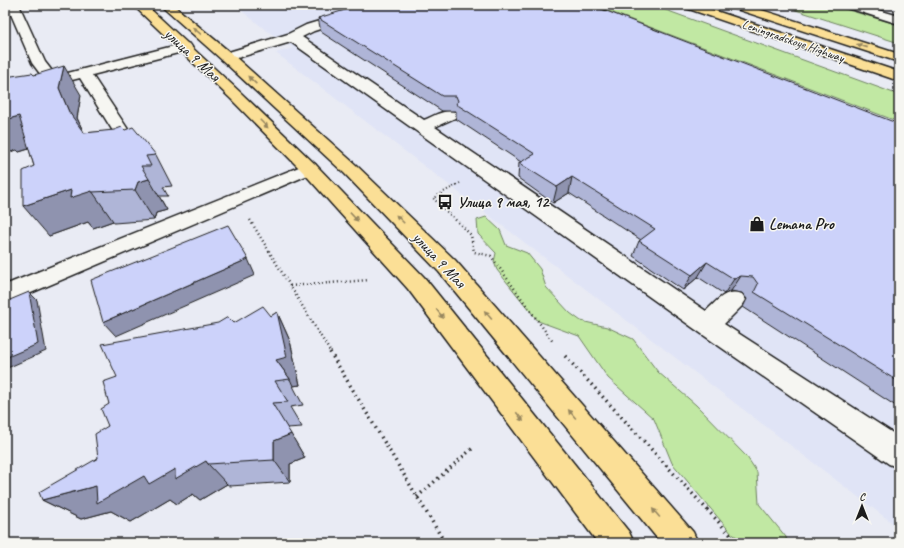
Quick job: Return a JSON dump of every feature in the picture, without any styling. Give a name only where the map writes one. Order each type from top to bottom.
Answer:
[{"type":"main road","name":"улица 9 Мая","points":[[139,5],[309,168],[416,283],[618,543]]},
{"type":"main road","name":"улица 9 Мая","points":[[166,5],[227,57],[350,169],[447,266],[682,543]]},
{"type":"main road","name":"Leningradskoye Highway","points":[[687,5],[899,77]]},
{"type":"main road","name":"Leningradskoye Highway","points":[[734,5],[899,58]]},
{"type":"lane","points":[[12,5],[40,63],[53,81]]},
{"type":"lane","points":[[227,57],[293,37],[310,28],[346,21],[384,5]]},
{"type":"lane","points":[[849,5],[899,20]]},
{"type":"lane","points":[[5,20],[19,18]]},
{"type":"lane","points":[[293,37],[707,325],[899,454]]},
{"type":"lane","points":[[5,93],[184,47]]},
{"type":"lane","points":[[84,73],[127,140]]},
{"type":"lane","points":[[422,127],[449,115]]},
{"type":"lane","points":[[5,294],[309,168]]},
{"type":"lane","points":[[707,325],[734,300]]},
{"type":"path","points":[[459,184],[433,198],[471,235],[474,252],[491,256],[555,345]]},
{"type":"path","points":[[250,220],[445,543]]},
{"type":"path","points":[[290,286],[369,280]]},
{"type":"path","points":[[560,351],[738,543]]},
{"type":"path","points":[[417,497],[474,447]]},
{"type":"shaded area","name":"Lemana Pro","points":[[234,5],[592,5],[899,122],[899,528],[276,53],[293,48],[266,30]]},
{"type":"green space","points":[[592,5],[652,5],[899,95],[899,122]]},
{"type":"green space","points":[[780,5],[838,7],[899,25],[899,43]]},
{"type":"green space","points":[[486,217],[500,230],[506,245],[527,253],[540,269],[546,287],[570,313],[581,321],[607,327],[633,339],[658,372],[696,405],[747,457],[757,472],[759,504],[786,537],[787,543],[748,543],[732,534],[672,463],[654,419],[608,378],[579,336],[538,321],[497,270],[494,262],[496,253],[478,234],[477,220]]},
{"type":"building","name":"Lemana Pro","points":[[362,5],[591,5],[899,124],[899,382],[754,292],[758,284],[753,277],[741,276],[734,279],[707,262],[692,275],[639,241],[655,229],[572,177],[557,187],[519,163],[535,154],[456,104],[458,101],[456,96],[442,96],[318,18]]},
{"type":"building","points":[[64,66],[59,88],[69,112],[84,133],[114,130],[122,127],[125,130],[133,127],[156,155],[146,156],[151,166],[141,166],[149,179],[138,182],[135,190],[92,191],[70,198],[71,190],[23,206],[23,171],[34,166],[19,116],[5,120],[5,77],[32,73],[34,75]]},
{"type":"building","points":[[228,225],[248,259],[103,322],[91,280]]},
{"type":"building","points":[[29,292],[38,344],[5,358],[5,302]]},
{"type":"building","points":[[263,306],[271,316],[277,312],[287,357],[276,360],[290,379],[275,381],[288,402],[272,403],[291,434],[274,441],[274,460],[208,464],[206,461],[175,479],[175,469],[149,484],[144,476],[97,503],[96,486],[42,500],[39,492],[98,458],[95,434],[108,426],[101,409],[109,404],[103,382],[117,377],[102,344],[218,323],[228,317],[234,323]]},
{"type":"place","name":"Улица 9 мая, 12","points":[[445,202]]},
{"type":"place","name":"Lemana Pro","points":[[757,224]]}]
